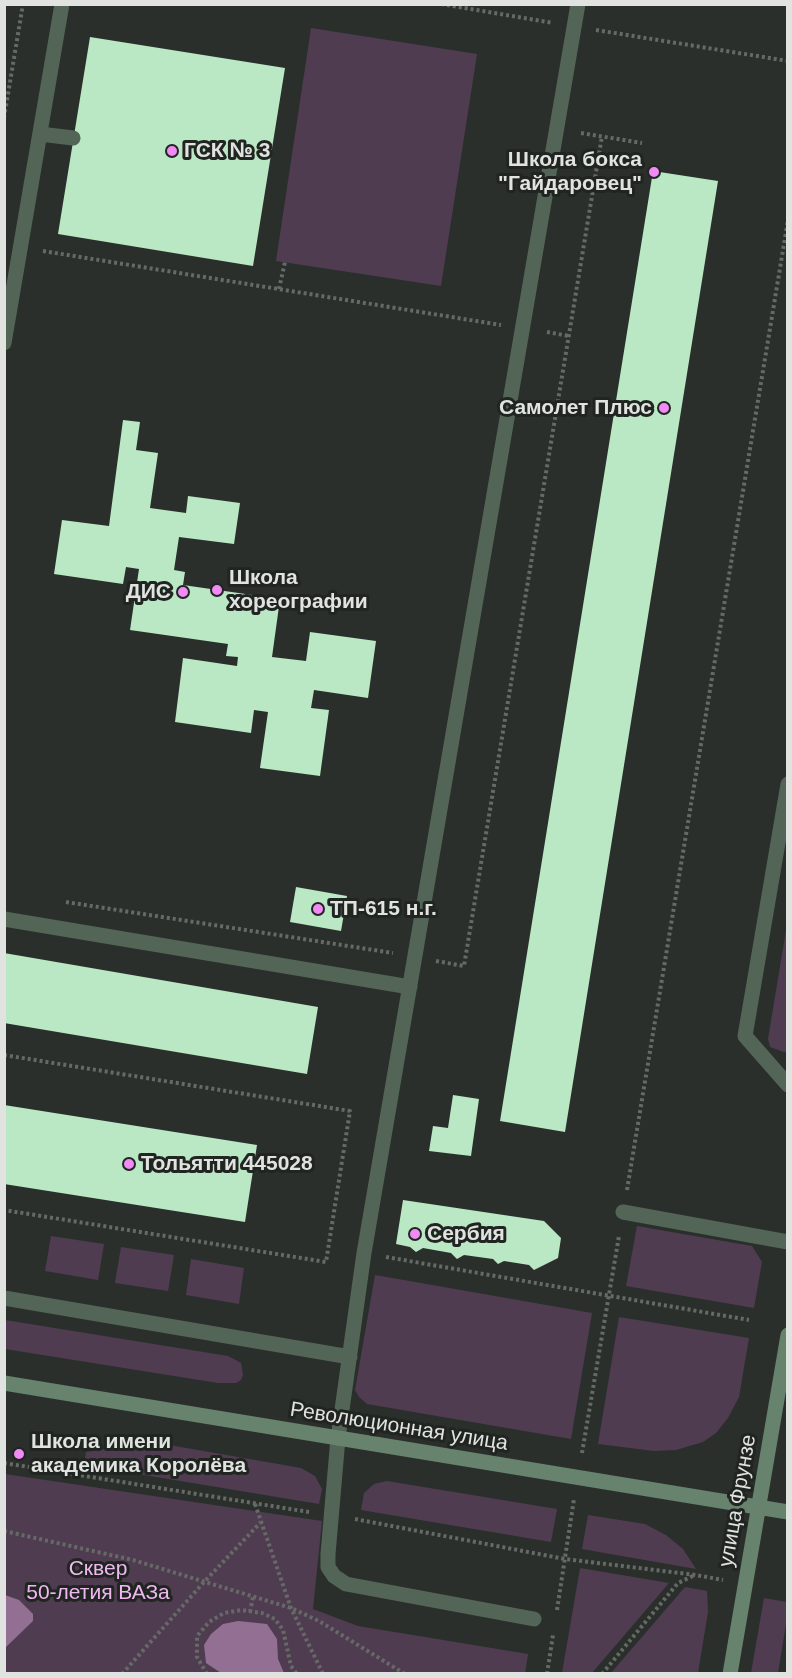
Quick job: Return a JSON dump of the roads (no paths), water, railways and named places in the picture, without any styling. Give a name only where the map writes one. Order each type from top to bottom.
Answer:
[{"type":"main road","name":"улица Фрунзе","points":[[730,1674],[788,1335]]},
{"type":"main road","name":"Революционная улица","points":[[4,1383],[788,1512]]},
{"type":"lane","points":[[4,343],[62,4]]},
{"type":"lane","points":[[534,1619],[346,1584],[334,1576],[328,1568],[338,1438],[364,1253],[578,4]]},
{"type":"lane","points":[[40,134],[73,138]]},
{"type":"lane","points":[[788,784],[745,1036],[788,1085]]},
{"type":"lane","points":[[4,919],[410,987]]},
{"type":"lane","points":[[623,1212],[788,1242]]},
{"type":"lane","points":[[4,1298],[350,1357]]},
{"type":"place","name":"ГСК № 3","points":[[172,151]]},
{"type":"place","name":"Школа бокса \"Гайдаровец\"","points":[[654,172]]},
{"type":"place","name":"Самолет Плюс","points":[[664,408]]},
{"type":"place","name":"Школа хореографии","points":[[217,590]]},
{"type":"place","name":"ДИС","points":[[183,592]]},
{"type":"place","name":"ТП-615 н.г.","points":[[318,909]]},
{"type":"place","name":"Тольятти 445028","points":[[129,1164]]},
{"type":"place","name":"Сербия","points":[[415,1234]]},
{"type":"place","name":"Школа имени академика Королёва","points":[[19,1454]]},
{"type":"park label","name":"Сквер 50-летия ВАЗа","points":[[98,1581]]}]
